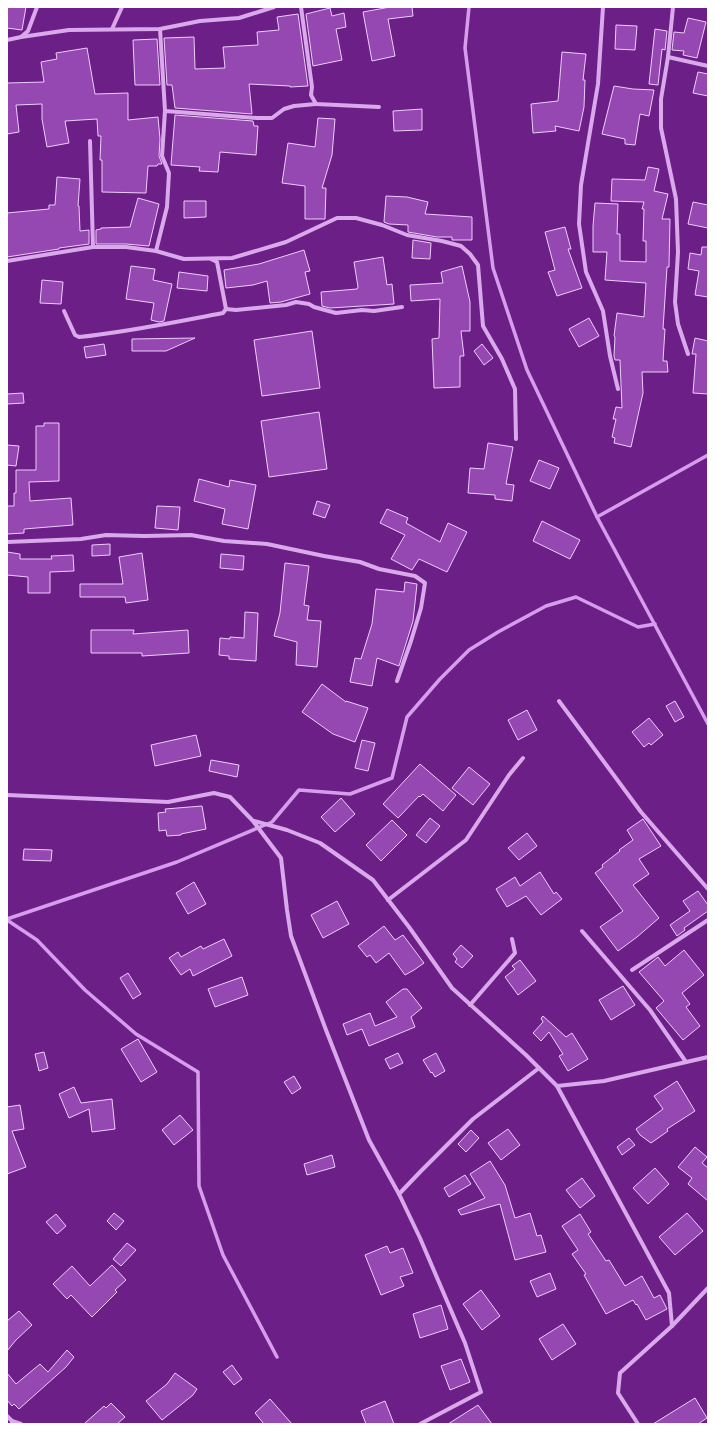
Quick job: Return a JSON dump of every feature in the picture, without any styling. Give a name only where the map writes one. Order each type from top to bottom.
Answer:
[{"type":"street","points":[[21,37],[28,31],[37,7]]},
{"type":"street","points":[[112,29],[122,7]]},
{"type":"street","points":[[7,40],[69,30],[160,29],[200,21],[239,18],[274,7]]},
{"type":"street","points":[[302,7],[312,87],[311,95],[316,104]]},
{"type":"street","points":[[603,7],[598,84],[580,185],[579,224],[586,272],[603,311],[610,356],[618,389]]},
{"type":"street","points":[[673,7],[668,57],[661,99],[661,128],[676,199],[678,252],[675,302],[678,324],[688,354]]},
{"type":"street","points":[[156,251],[167,207],[169,173],[162,156],[165,111],[160,29]]},
{"type":"street","points":[[668,57],[708,66]]},
{"type":"street","points":[[165,111],[272,118],[284,110],[294,106],[316,104],[379,107]]},
{"type":"street","points":[[90,141],[93,247]]},
{"type":"street","points":[[7,261],[93,247],[126,247],[156,251],[184,259],[232,258],[286,242],[337,218],[356,218],[382,225],[407,235],[461,246],[470,254],[478,265],[483,326],[502,359],[516,389],[516,439]]},
{"type":"street","points":[[210,259],[217,262],[226,309]]},
{"type":"street","points":[[226,309],[236,310],[286,305],[296,302],[309,304],[314,307],[336,313],[362,310],[374,311],[402,307]]},
{"type":"street","points":[[64,311],[75,334],[79,337],[158,326],[223,313],[226,309]]},
{"type":"street","points":[[7,542],[81,539],[106,535],[191,535],[267,544],[360,562],[379,569],[415,576],[425,583],[421,608],[397,681]]},
{"type":"street","points":[[559,701],[641,812],[708,889]]},
{"type":"street","points":[[388,900],[466,840],[509,775],[523,758]]},
{"type":"street","points":[[7,794],[168,802],[214,793],[230,797],[253,821],[281,858],[286,910],[291,936],[369,1140],[399,1194],[420,1238],[465,1343],[481,1392],[420,1424]]},
{"type":"street","points":[[253,821],[287,830],[320,844],[372,880],[452,988],[557,1086],[669,1293],[672,1326]]},
{"type":"street","points":[[632,970],[708,920]]},
{"type":"street","points":[[582,931],[650,1010],[686,1062]]},
{"type":"street","points":[[470,1005],[515,953],[512,939]]},
{"type":"street","points":[[557,1086],[604,1080],[708,1057]]},
{"type":"street","points":[[399,1194],[473,1119],[539,1068]]},
{"type":"street","points":[[638,1424],[618,1393],[620,1374],[672,1326],[708,1288]]},
{"type":"street","points":[[7,1416],[12,1422],[21,1424]]},
{"type":"building","points":[[7,7],[26,7],[22,30],[7,28]]},
{"type":"building","points":[[390,7],[412,7],[413,16],[388,19],[395,56],[372,61],[363,12]]},
{"type":"building","points":[[330,8],[332,16],[344,13],[346,27],[336,29],[342,60],[313,66],[306,14]]},
{"type":"building","points":[[298,14],[308,86],[290,87],[249,84],[252,114],[175,108],[172,85],[167,85],[164,38],[194,37],[195,69],[225,68],[223,47],[258,45],[257,32],[279,30],[277,17]]},
{"type":"building","points":[[688,18],[706,22],[697,58],[683,55],[684,51],[672,50],[674,32],[684,33]]},
{"type":"building","points":[[616,25],[637,26],[635,50],[615,49]]},
{"type":"building","points":[[655,29],[667,31],[665,50],[662,49],[658,85],[649,84]]},
{"type":"building","points":[[157,39],[160,85],[135,85],[133,40]]},
{"type":"building","points":[[87,48],[95,94],[128,93],[128,120],[158,117],[160,139],[159,156],[162,164],[158,164],[157,166],[148,166],[146,193],[102,192],[102,160],[100,160],[101,136],[98,136],[97,119],[65,121],[69,143],[47,147],[42,119],[42,104],[16,105],[19,132],[7,134],[7,83],[44,82],[41,62],[57,59],[56,53]]},
{"type":"building","points":[[562,52],[586,54],[583,80],[585,80],[584,107],[579,131],[555,126],[556,131],[533,133],[531,104],[558,101]]},
{"type":"building","points":[[698,72],[708,74],[708,96],[693,93]]},
{"type":"building","points":[[614,86],[654,90],[649,116],[640,114],[635,145],[625,144],[625,139],[602,134]]},
{"type":"building","points":[[422,109],[422,130],[394,131],[393,111]]},
{"type":"building","points":[[175,115],[253,121],[254,126],[258,126],[256,155],[220,152],[218,172],[199,171],[200,167],[171,165]]},
{"type":"building","points":[[318,118],[335,119],[332,155],[322,188],[326,188],[325,219],[305,219],[305,186],[282,183],[288,143],[315,147]]},
{"type":"building","points":[[648,167],[659,169],[654,191],[668,194],[662,219],[670,219],[669,267],[667,267],[663,329],[665,329],[663,361],[667,361],[668,372],[642,372],[643,393],[631,447],[614,443],[615,438],[612,437],[616,419],[613,419],[616,407],[622,408],[620,360],[615,360],[614,356],[614,336],[617,313],[644,317],[646,283],[605,280],[607,252],[593,252],[593,226],[595,203],[618,204],[617,234],[620,234],[620,261],[646,262],[646,241],[643,241],[644,209],[642,209],[644,202],[611,201],[612,179],[645,180]]},
{"type":"building","points":[[57,177],[80,179],[78,206],[80,231],[89,230],[89,244],[7,257],[7,213],[49,209],[49,205],[55,205]]},
{"type":"building","points":[[386,196],[407,197],[428,202],[425,214],[472,217],[472,240],[452,240],[452,237],[437,237],[408,232],[408,225],[389,224],[384,222]]},
{"type":"building","points":[[138,198],[159,204],[149,246],[96,244],[96,230],[101,228],[130,227]]},
{"type":"building","points":[[184,201],[206,201],[206,217],[184,218]]},
{"type":"building","points":[[693,202],[708,205],[708,228],[688,224]]},
{"type":"building","points":[[565,227],[571,249],[568,249],[582,288],[557,296],[548,272],[555,270],[545,232]]},
{"type":"building","points":[[413,240],[431,243],[430,259],[412,258]]},
{"type":"building","points":[[702,247],[708,247],[708,297],[695,295],[699,271],[688,269],[690,253],[701,255]]},
{"type":"building","points":[[304,250],[310,271],[305,272],[310,294],[281,302],[270,303],[267,281],[253,285],[226,288],[224,270],[259,264]]},
{"type":"building","points":[[383,257],[387,285],[392,284],[394,304],[330,308],[322,306],[321,292],[357,289],[358,287],[354,262]]},
{"type":"building","points":[[131,266],[155,269],[153,280],[172,284],[164,321],[159,322],[151,320],[154,303],[126,299]]},
{"type":"building","points":[[462,266],[470,302],[470,331],[461,331],[464,356],[460,356],[460,387],[434,388],[432,339],[439,338],[440,299],[411,301],[410,285],[443,283],[441,272]]},
{"type":"building","points":[[179,272],[208,276],[207,291],[177,288]]},
{"type":"building","points":[[42,280],[63,282],[61,304],[40,303]]},
{"type":"building","points":[[589,318],[599,336],[579,347],[569,329]]},
{"type":"building","points":[[312,331],[320,388],[262,396],[254,340]]},
{"type":"building","points":[[195,338],[166,351],[132,351],[132,339]]},
{"type":"building","points":[[695,338],[708,341],[708,394],[693,393],[696,354],[692,354]]},
{"type":"building","points":[[104,344],[106,355],[86,358],[84,347]]},
{"type":"building","points":[[482,344],[493,358],[484,365],[474,351]]},
{"type":"building","points":[[23,393],[24,403],[7,404],[7,394]]},
{"type":"building","points":[[319,412],[327,469],[269,477],[261,421]]},
{"type":"building","points":[[44,423],[59,423],[59,481],[29,482],[30,501],[71,498],[73,525],[24,529],[24,533],[7,534],[7,506],[14,506],[14,493],[16,493],[16,470],[36,470],[36,426],[44,426]]},
{"type":"building","points":[[488,443],[513,447],[506,484],[514,485],[512,501],[495,499],[495,495],[468,493],[470,468],[484,469]]},
{"type":"building","points":[[7,445],[19,446],[16,466],[7,465]]},
{"type":"building","points":[[539,460],[559,468],[550,489],[530,481]]},
{"type":"building","points":[[199,479],[229,487],[230,480],[256,485],[248,529],[222,524],[225,509],[194,501]]},
{"type":"building","points":[[317,501],[330,505],[325,518],[313,514]]},
{"type":"building","points":[[157,506],[180,507],[178,530],[155,528]]},
{"type":"building","points":[[387,509],[408,518],[406,523],[440,542],[448,523],[467,532],[447,572],[419,559],[412,570],[391,559],[405,535],[380,523]]},
{"type":"building","points":[[542,521],[580,540],[570,559],[533,541]]},
{"type":"building","points":[[110,544],[110,555],[92,556],[92,545]]},
{"type":"building","points":[[7,552],[20,554],[20,559],[52,559],[51,556],[73,555],[74,571],[50,572],[50,593],[28,593],[28,577],[7,575]]},
{"type":"building","points":[[142,553],[148,600],[126,603],[125,597],[80,597],[80,584],[123,584],[119,557]]},
{"type":"building","points":[[221,554],[244,556],[243,570],[220,568]]},
{"type":"building","points":[[285,563],[309,566],[304,605],[309,606],[307,620],[321,621],[317,667],[296,665],[297,642],[274,636],[280,613]]},
{"type":"building","points":[[405,582],[417,584],[413,621],[399,666],[377,658],[372,686],[350,682],[355,658],[361,659],[372,624],[376,589],[404,592]]},
{"type":"building","points":[[245,612],[258,613],[256,661],[229,659],[229,656],[219,655],[220,638],[244,638]]},
{"type":"building","points":[[91,630],[134,630],[133,634],[188,630],[189,653],[142,656],[142,653],[91,653]]},
{"type":"building","points":[[322,684],[346,702],[368,708],[355,742],[333,734],[302,712]]},
{"type":"building","points":[[675,701],[684,717],[675,722],[666,706]]},
{"type":"building","points":[[527,710],[537,730],[518,740],[508,720]]},
{"type":"building","points":[[649,718],[663,735],[651,745],[649,743],[644,747],[632,732]]},
{"type":"building","points":[[196,735],[201,756],[155,766],[151,745]]},
{"type":"building","points":[[362,740],[375,743],[368,771],[355,768]]},
{"type":"building","points":[[211,760],[239,765],[237,777],[209,771]]},
{"type":"building","points":[[420,764],[456,795],[443,811],[423,794],[420,797],[419,796],[398,818],[383,804]]},
{"type":"building","points":[[469,767],[490,784],[473,805],[452,788]]},
{"type":"building","points":[[341,798],[355,814],[335,832],[321,817]]},
{"type":"building","points":[[202,806],[206,829],[181,835],[167,836],[166,830],[159,831],[158,813],[166,812],[165,809]]},
{"type":"building","points":[[430,818],[440,826],[426,843],[416,835]]},
{"type":"building","points":[[643,819],[661,846],[639,859],[649,874],[633,885],[659,918],[618,951],[600,927],[623,911],[595,873],[603,867],[602,865],[620,851],[619,850],[633,840],[627,830]]},
{"type":"building","points":[[392,820],[407,835],[381,861],[366,845]]},
{"type":"building","points":[[527,833],[537,846],[519,860],[508,848]]},
{"type":"building","points":[[24,849],[52,850],[51,861],[23,860]]},
{"type":"building","points":[[540,872],[554,894],[556,892],[562,899],[541,915],[526,896],[507,907],[496,889],[515,877],[520,886]]},
{"type":"building","points":[[194,882],[206,904],[188,914],[176,893]]},
{"type":"building","points":[[698,891],[708,905],[708,911],[684,928],[685,930],[677,936],[670,925],[690,911],[683,901]]},
{"type":"building","points":[[337,901],[349,924],[323,938],[311,915]]},
{"type":"building","points":[[384,926],[395,940],[403,935],[424,963],[405,975],[389,953],[376,963],[370,955],[367,957],[358,946]]},
{"type":"building","points":[[224,939],[232,956],[193,976],[190,969],[181,975],[169,958],[178,952],[181,957],[201,946],[203,949]]},
{"type":"building","points":[[461,945],[473,956],[462,968],[455,962],[457,959],[453,954]]},
{"type":"building","points":[[684,950],[704,975],[682,993],[690,1004],[686,1007],[700,1026],[683,1040],[656,1008],[664,1001],[639,972],[658,957],[665,966]]},
{"type":"building","points":[[520,960],[536,981],[518,995],[505,977],[515,969],[512,966]]},
{"type":"building","points":[[128,973],[141,994],[133,999],[120,978]]},
{"type":"building","points":[[242,977],[248,995],[215,1007],[208,989]]},
{"type":"building","points":[[623,986],[635,1005],[611,1020],[599,1000]]},
{"type":"building","points":[[403,989],[407,989],[422,1008],[411,1017],[415,1027],[369,1046],[362,1029],[347,1035],[343,1024],[370,1013],[375,1026],[397,1017],[386,1002]]},
{"type":"building","points":[[543,1016],[566,1037],[572,1033],[588,1059],[568,1071],[559,1056],[563,1054],[549,1032],[541,1041],[533,1033],[543,1022],[541,1018]]},
{"type":"building","points":[[138,1039],[157,1072],[141,1082],[121,1049]]},
{"type":"building","points":[[44,1052],[48,1068],[39,1071],[35,1054]]},
{"type":"building","points":[[398,1053],[403,1063],[390,1069],[385,1059]]},
{"type":"building","points":[[436,1053],[445,1071],[435,1077],[423,1060]]},
{"type":"building","points":[[294,1076],[301,1088],[292,1094],[284,1082]]},
{"type":"building","points":[[677,1081],[695,1111],[667,1129],[668,1131],[651,1143],[640,1135],[636,1129],[663,1109],[654,1096]]},
{"type":"building","points":[[74,1087],[81,1103],[112,1099],[115,1129],[92,1132],[89,1109],[69,1118],[59,1094]]},
{"type":"building","points":[[20,1105],[24,1129],[12,1131],[26,1167],[7,1174],[7,1107]]},
{"type":"building","points":[[180,1115],[193,1130],[174,1145],[162,1130]]},
{"type":"building","points":[[508,1129],[520,1145],[501,1160],[488,1143]]},
{"type":"building","points":[[471,1130],[479,1138],[466,1152],[458,1144]]},
{"type":"building","points":[[629,1138],[635,1145],[622,1155],[617,1147]]},
{"type":"building","points":[[695,1147],[707,1157],[702,1163],[708,1168],[708,1201],[688,1184],[692,1178],[678,1167]]},
{"type":"building","points":[[332,1155],[335,1167],[307,1175],[304,1164]]},
{"type":"building","points":[[490,1161],[505,1185],[515,1218],[530,1213],[537,1236],[541,1235],[546,1252],[515,1260],[500,1204],[461,1215],[458,1210],[485,1198],[470,1174]]},
{"type":"building","points":[[655,1168],[669,1184],[648,1204],[633,1188]]},
{"type":"building","points":[[465,1175],[471,1184],[449,1197],[444,1188]]},
{"type":"building","points":[[582,1178],[595,1196],[580,1208],[566,1190]]},
{"type":"building","points":[[114,1213],[124,1221],[116,1230],[107,1221]]},
{"type":"building","points":[[687,1213],[703,1231],[675,1255],[659,1237]]},
{"type":"building","points":[[56,1214],[66,1226],[57,1234],[46,1222]]},
{"type":"building","points":[[580,1214],[591,1232],[588,1234],[606,1261],[609,1260],[625,1286],[642,1276],[654,1298],[660,1295],[667,1309],[646,1320],[633,1300],[606,1314],[584,1275],[586,1274],[572,1254],[578,1250],[562,1226]]},
{"type":"building","points":[[127,1243],[136,1250],[121,1266],[113,1259]]},
{"type":"building","points":[[387,1246],[390,1253],[403,1248],[413,1273],[400,1277],[404,1286],[381,1295],[365,1255]]},
{"type":"building","points":[[112,1265],[126,1280],[115,1290],[117,1292],[92,1317],[71,1295],[67,1299],[53,1284],[72,1266],[90,1286]]},
{"type":"building","points":[[550,1273],[556,1289],[537,1297],[530,1281]]},
{"type":"building","points":[[481,1290],[500,1316],[482,1330],[463,1304]]},
{"type":"building","points":[[441,1305],[448,1329],[420,1338],[413,1314]]},
{"type":"building","points":[[19,1311],[32,1325],[7,1351],[7,1321]]},
{"type":"building","points":[[563,1324],[576,1344],[552,1360],[539,1339]]},
{"type":"building","points":[[67,1350],[74,1357],[66,1367],[19,1409],[14,1404],[12,1406],[7,1400],[7,1373],[16,1384],[40,1364],[48,1372]]},
{"type":"building","points":[[461,1359],[470,1382],[450,1390],[441,1366]]},
{"type":"building","points":[[232,1365],[242,1379],[234,1385],[223,1372]]},
{"type":"building","points":[[175,1373],[197,1389],[193,1395],[162,1420],[146,1401],[167,1384]]},
{"type":"building","points":[[695,1398],[707,1418],[698,1424],[653,1424]]},
{"type":"building","points":[[270,1399],[292,1424],[264,1424],[255,1413]]},
{"type":"building","points":[[385,1401],[394,1424],[366,1424],[361,1411]]},
{"type":"building","points":[[111,1403],[125,1417],[117,1424],[84,1424],[104,1406],[106,1408]]},
{"type":"building","points":[[478,1405],[492,1424],[448,1424]]},
{"type":"waterway","points":[[469,7],[465,48],[493,268],[527,370],[597,517],[708,724]]},
{"type":"waterway","points":[[597,517],[708,455]]},
{"type":"waterway","points":[[7,919],[177,862],[272,822],[299,790],[350,794],[392,778],[407,717],[440,679],[469,650],[498,632],[546,606],[576,597],[638,627],[655,624]]},
{"type":"waterway","points":[[7,920],[37,940],[85,990],[136,1034],[198,1072],[199,1186],[223,1255],[277,1357]]}]
